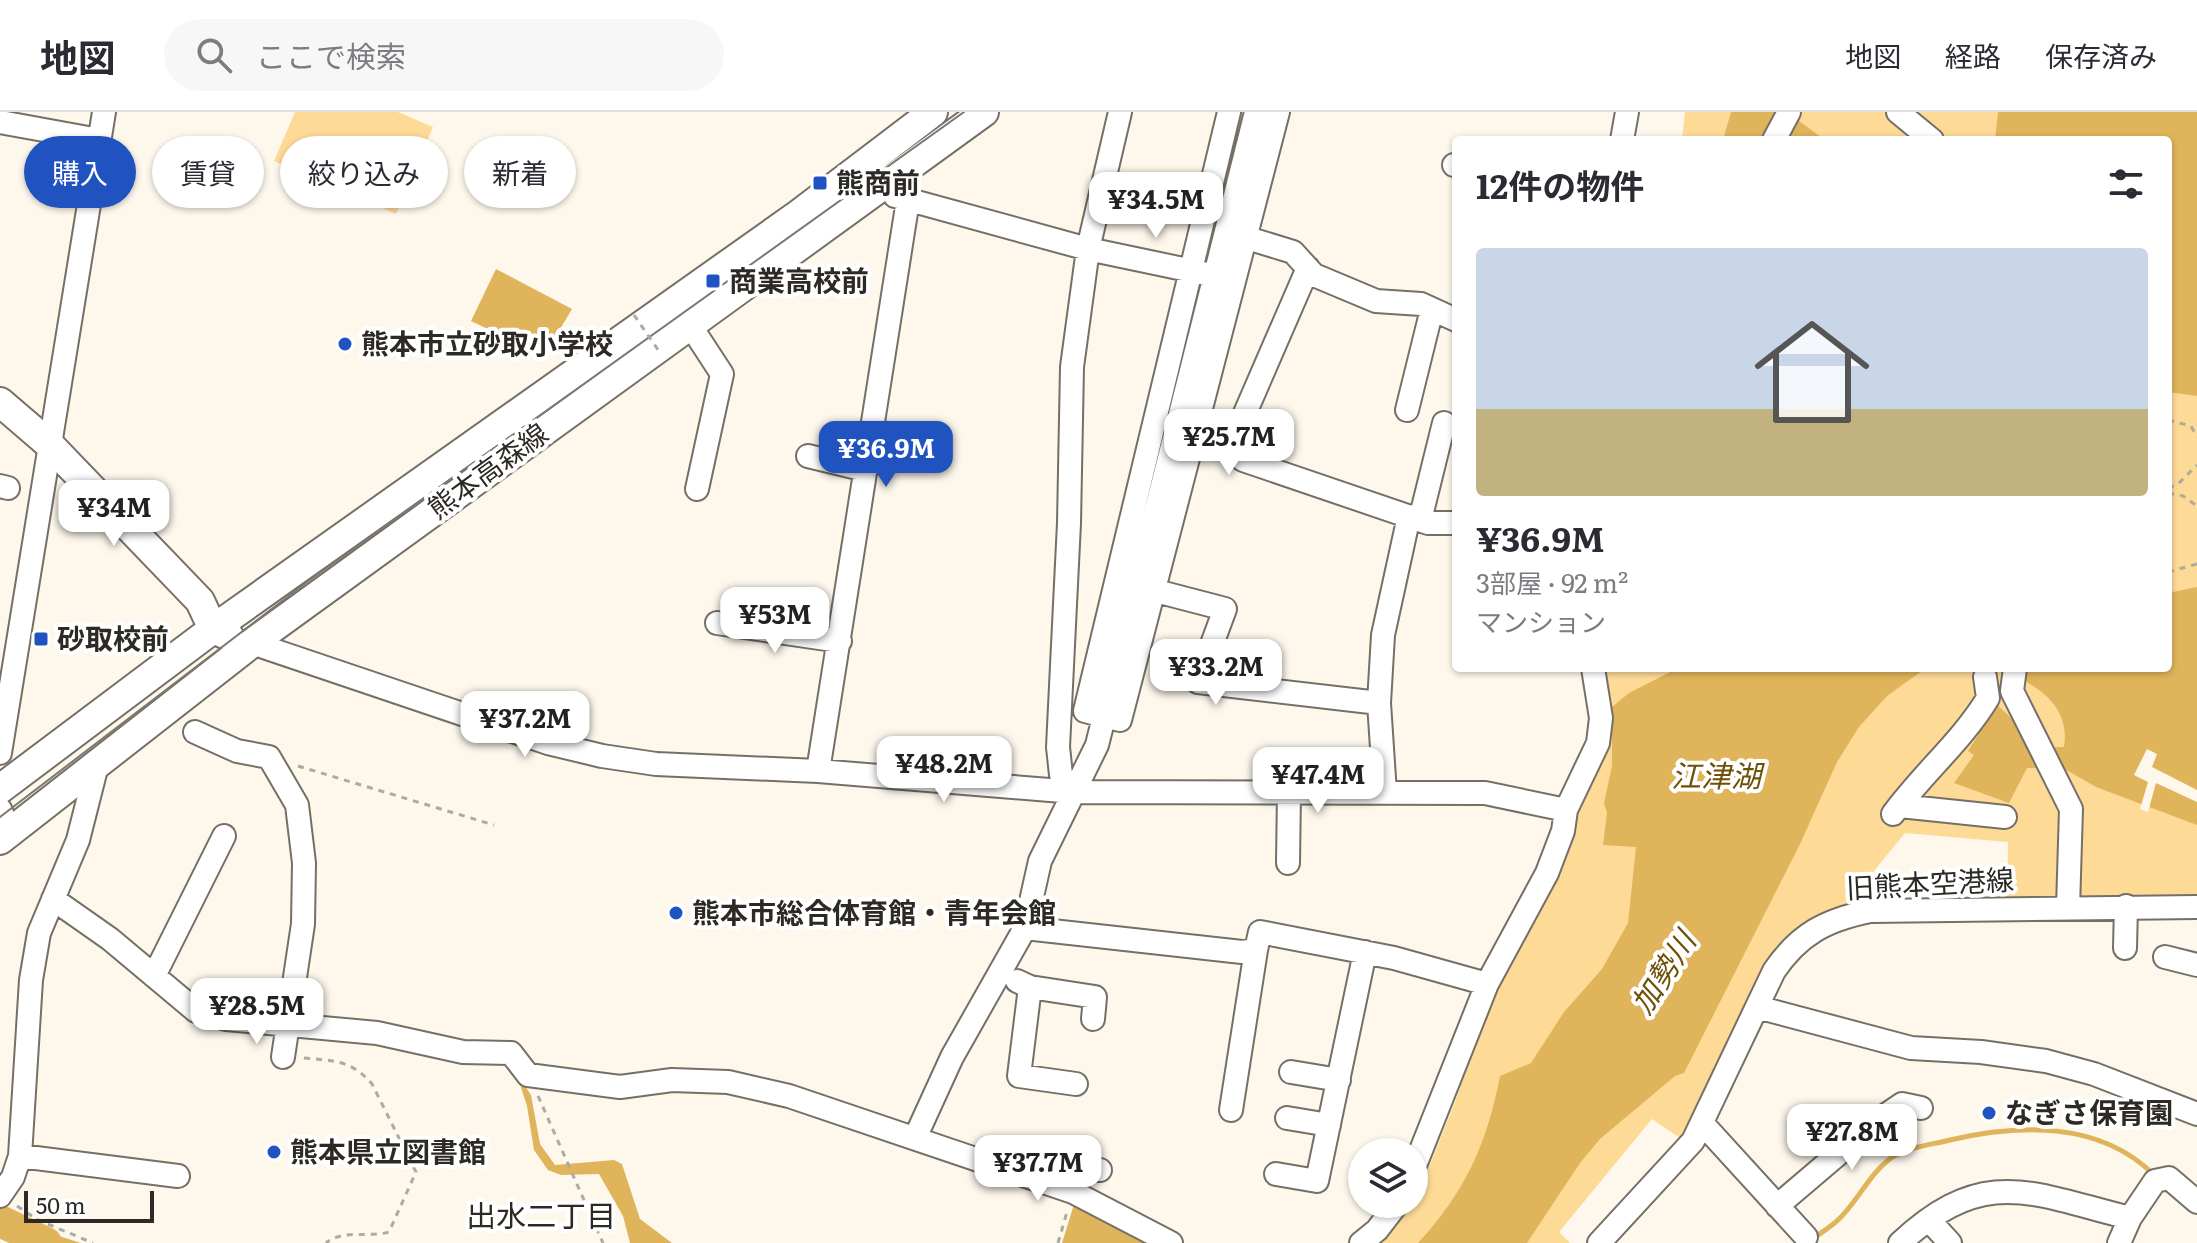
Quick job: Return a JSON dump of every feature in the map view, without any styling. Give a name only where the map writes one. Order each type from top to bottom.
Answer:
[{"type":"main road","name":"熊本高森線","points":[[0,789],[213,629],[799,214],[933,112]]},
{"type":"main road","name":"熊本高森線","points":[[3,827],[97,765],[252,643],[984,112]]},
{"type":"main road","points":[[0,402],[49,444],[200,601],[213,629],[252,643]]},
{"type":"street","points":[[100,136],[104,112]]},
{"type":"street","points":[[1074,792],[1061,775],[1058,747],[1069,523],[1072,367],[1088,249],[1120,112]]},
{"type":"street","points":[[1229,112],[1085,711],[1120,720],[1156,591],[1236,234],[1256,112]]},
{"type":"street","points":[[915,1138],[952,1057],[1025,928],[1040,861],[1097,745],[1215,276],[1236,234],[1278,112]]},
{"type":"street","points":[[1623,136],[1627,112]]},
{"type":"street","points":[[1776,136],[1789,112]]},
{"type":"street","points":[[1898,112],[1923,134]]},
{"type":"street","points":[[0,122],[77,136]]},
{"type":"street","points":[[875,189],[1088,249],[1215,276]]},
{"type":"street","points":[[818,771],[908,200]]},
{"type":"street","points":[[0,753],[4,708],[88,208]]},
{"type":"street","points":[[1236,234],[1293,252],[1314,275],[1376,301],[1421,304],[1452,318]]},
{"type":"street","points":[[1308,268],[1236,434],[1237,454],[1243,460],[1414,518],[1452,523]]},
{"type":"street","points":[[1407,410],[1432,309]]},
{"type":"street","points":[[690,325],[722,374],[697,489]]},
{"type":"street","points":[[1385,793],[1379,703],[1383,635],[1414,518],[1444,423]]},
{"type":"street","points":[[808,456],[866,470]]},
{"type":"street","points":[[1156,591],[1225,609],[1198,682],[1379,703]]},
{"type":"street","points":[[717,623],[840,641]]},
{"type":"street","points":[[252,643],[548,743],[602,756],[656,764],[818,771],[1074,792],[1485,793],[1566,810]]},
{"type":"street","points":[[1426,1138],[1487,984],[1547,873],[1563,831],[1566,810],[1598,743],[1601,718],[1594,672]]},
{"type":"street","points":[[1985,677],[1988,698],[1972,725],[1917,780],[1896,810],[2005,817]]},
{"type":"street","points":[[2013,680],[2071,809],[2068,908]]},
{"type":"street","points":[[195,732],[237,751],[269,757],[297,805],[304,863],[303,924],[283,1057]]},
{"type":"street","points":[[0,1196],[13,1177],[20,1156],[31,980],[39,933],[78,840],[97,765]]},
{"type":"street","points":[[1288,863],[1289,792]]},
{"type":"street","points":[[154,976],[224,836]]},
{"type":"street","points":[[53,899],[196,1011],[288,1026],[377,1033],[463,1052],[511,1053],[528,1075],[620,1087],[672,1080],[728,1082],[789,1096],[1073,1192],[1171,1243]]},
{"type":"street","points":[[2125,948],[2126,906]]},
{"type":"street","name":"旧熊本空港線","points":[[1599,1243],[1693,1141],[1757,1007],[1788,951],[1818,927],[1839,917],[1870,911],[2197,907]]},
{"type":"street","points":[[1025,928],[1242,952],[1256,950]]},
{"type":"street","points":[[1231,1110],[1260,932],[1365,952],[1487,984]]},
{"type":"street","points":[[1276,1174],[1317,1181],[1365,952]]},
{"type":"street","points":[[2165,957],[2197,965]]},
{"type":"street","points":[[1002,973],[1030,987],[1095,997],[1093,1019]]},
{"type":"street","points":[[1030,987],[1019,1076],[1076,1084]]},
{"type":"street","points":[[1757,1007],[1911,1048],[1981,1052],[2046,1061],[2094,1074],[2197,1114]]},
{"type":"street","points":[[1291,1072],[1339,1080]]},
{"type":"street","points":[[1777,1206],[1902,1104],[1921,1108]]},
{"type":"street","points":[[1287,1118],[1329,1125]]},
{"type":"street","points":[[1702,1123],[1806,1237]]},
{"type":"street","points":[[20,1156],[178,1176]]},
{"type":"street","points":[[1038,1179],[1049,1170],[1100,1170]]},
{"type":"street","points":[[2119,1243],[2130,1218],[2155,1181],[2169,1178],[2197,1202]]},
{"type":"street","points":[[1900,1243],[1929,1220],[1975,1194],[1995,1191],[2060,1197],[2130,1218]]},
{"type":"street","points":[[1361,1243],[1386,1218]]},
{"type":"street","points":[[1929,1220],[1950,1243]]},
{"type":"path","points":[[634,315],[661,354]]},
{"type":"path","points":[[2172,421],[2191,426],[2197,437]]},
{"type":"path","points":[[2172,488],[2197,465]]},
{"type":"path","points":[[2172,492],[2197,506]]},
{"type":"path","points":[[2172,571],[2197,564]]},
{"type":"path","points":[[269,757],[494,825]]},
{"type":"path","points":[[283,1057],[344,1063],[362,1072],[372,1084],[416,1172],[389,1232],[376,1236],[334,1236],[326,1243]]},
{"type":"path","points":[[528,1075],[603,1243]]},
{"type":"path","points":[[1058,1243],[1073,1192]]},
{"type":"path","points":[[0,1196],[38,1220],[93,1243]]},
{"type":"shaded area","points":[[295,112],[398,112],[433,127],[429,136],[285,136]]},
{"type":"shaded area","points":[[1685,112],[2197,112],[2197,897],[2007,897],[2008,842],[1905,833],[1848,903],[1817,918],[1705,1110],[1680,1138],[1652,1119],[1559,1232],[1570,1243],[1371,1243],[1395,1218],[1428,1218],[1428,1169],[1457,1097],[1477,1034],[1576,802],[1590,777],[1597,672],[2172,672],[2172,136],[1682,136]]},
{"type":"shaded area","points":[[280,147],[280,164],[274,161]]},
{"type":"shaded area","points":[[382,208],[399,208],[396,214]]},
{"type":"water","points":[[1731,112],[1787,112],[1820,136],[1724,136]]},
{"type":"water","points":[[1998,112],[2197,112],[2197,396],[2172,393],[2172,136],[1995,136]]},
{"type":"water","points":[[496,269],[572,309],[544,356],[471,321]]},
{"type":"water","points":[[2197,587],[2197,825],[2096,787],[2063,768],[2027,768],[2009,803],[1954,783],[1974,755],[1968,751],[1997,705],[2018,724],[2031,748],[2064,747],[2065,731],[2055,706],[2036,688],[2007,672],[2172,672],[2172,592]]},
{"type":"water","name":"江津湖","points":[[1670,672],[1920,672],[1887,696],[1859,727],[1837,762],[1800,844],[1684,1073],[1675,1076],[1600,1139],[1580,1163],[1527,1243],[1418,1243],[1449,1205],[1472,1166],[1488,1124],[1500,1076],[1531,1063],[1564,1012],[1602,969],[1628,923],[1636,847],[1603,845],[1607,813],[1604,803],[1612,766],[1612,707],[1629,693]]},
{"type":"water","points":[[516,1072],[531,1095],[540,1144],[555,1165],[614,1160],[622,1164],[640,1219],[672,1243],[630,1243],[623,1216],[599,1174],[561,1175],[548,1170],[534,1150],[527,1106]]},
{"type":"water","points":[[1076,1198],[1154,1243],[1062,1243]]},
{"type":"water","points":[[2,1218],[81,1243],[24,1243]]},
{"type":"pier","points":[[2147,749],[2157,754],[2152,767],[2197,790],[2197,802],[2156,783],[2148,812],[2140,809],[2148,782],[2134,775]]},
{"type":"waterway","points":[[1814,1238],[1839,1219],[1891,1158],[1912,1149],[1976,1135],[2030,1130],[2083,1136],[2108,1144],[2132,1157],[2153,1174]]},
{"type":"waterway","points":[[0,1221],[46,1243]]},
{"type":"tram line","points":[[0,817],[307,582],[964,112]]},
{"type":"place","name":"熊商前","points":[[820,183]]},
{"type":"place","name":"商業高校前","points":[[713,281]]},
{"type":"place","name":"熊本市立砂取小学校","points":[[345,344]]},
{"type":"place","name":"砂取校前","points":[[41,639]]},
{"type":"place","name":"熊本市総合体育館・青年会館","points":[[676,913]]},
{"type":"place","name":"なぎさ保育園","points":[[1989,1113]]},
{"type":"place","name":"熊本県立図書館","points":[[274,1152]]},
{"type":"district","name":"出水二丁目","points":[[541,1217]]},
{"type":"water label","name":"加勢川","points":[[1664,973]]}]
